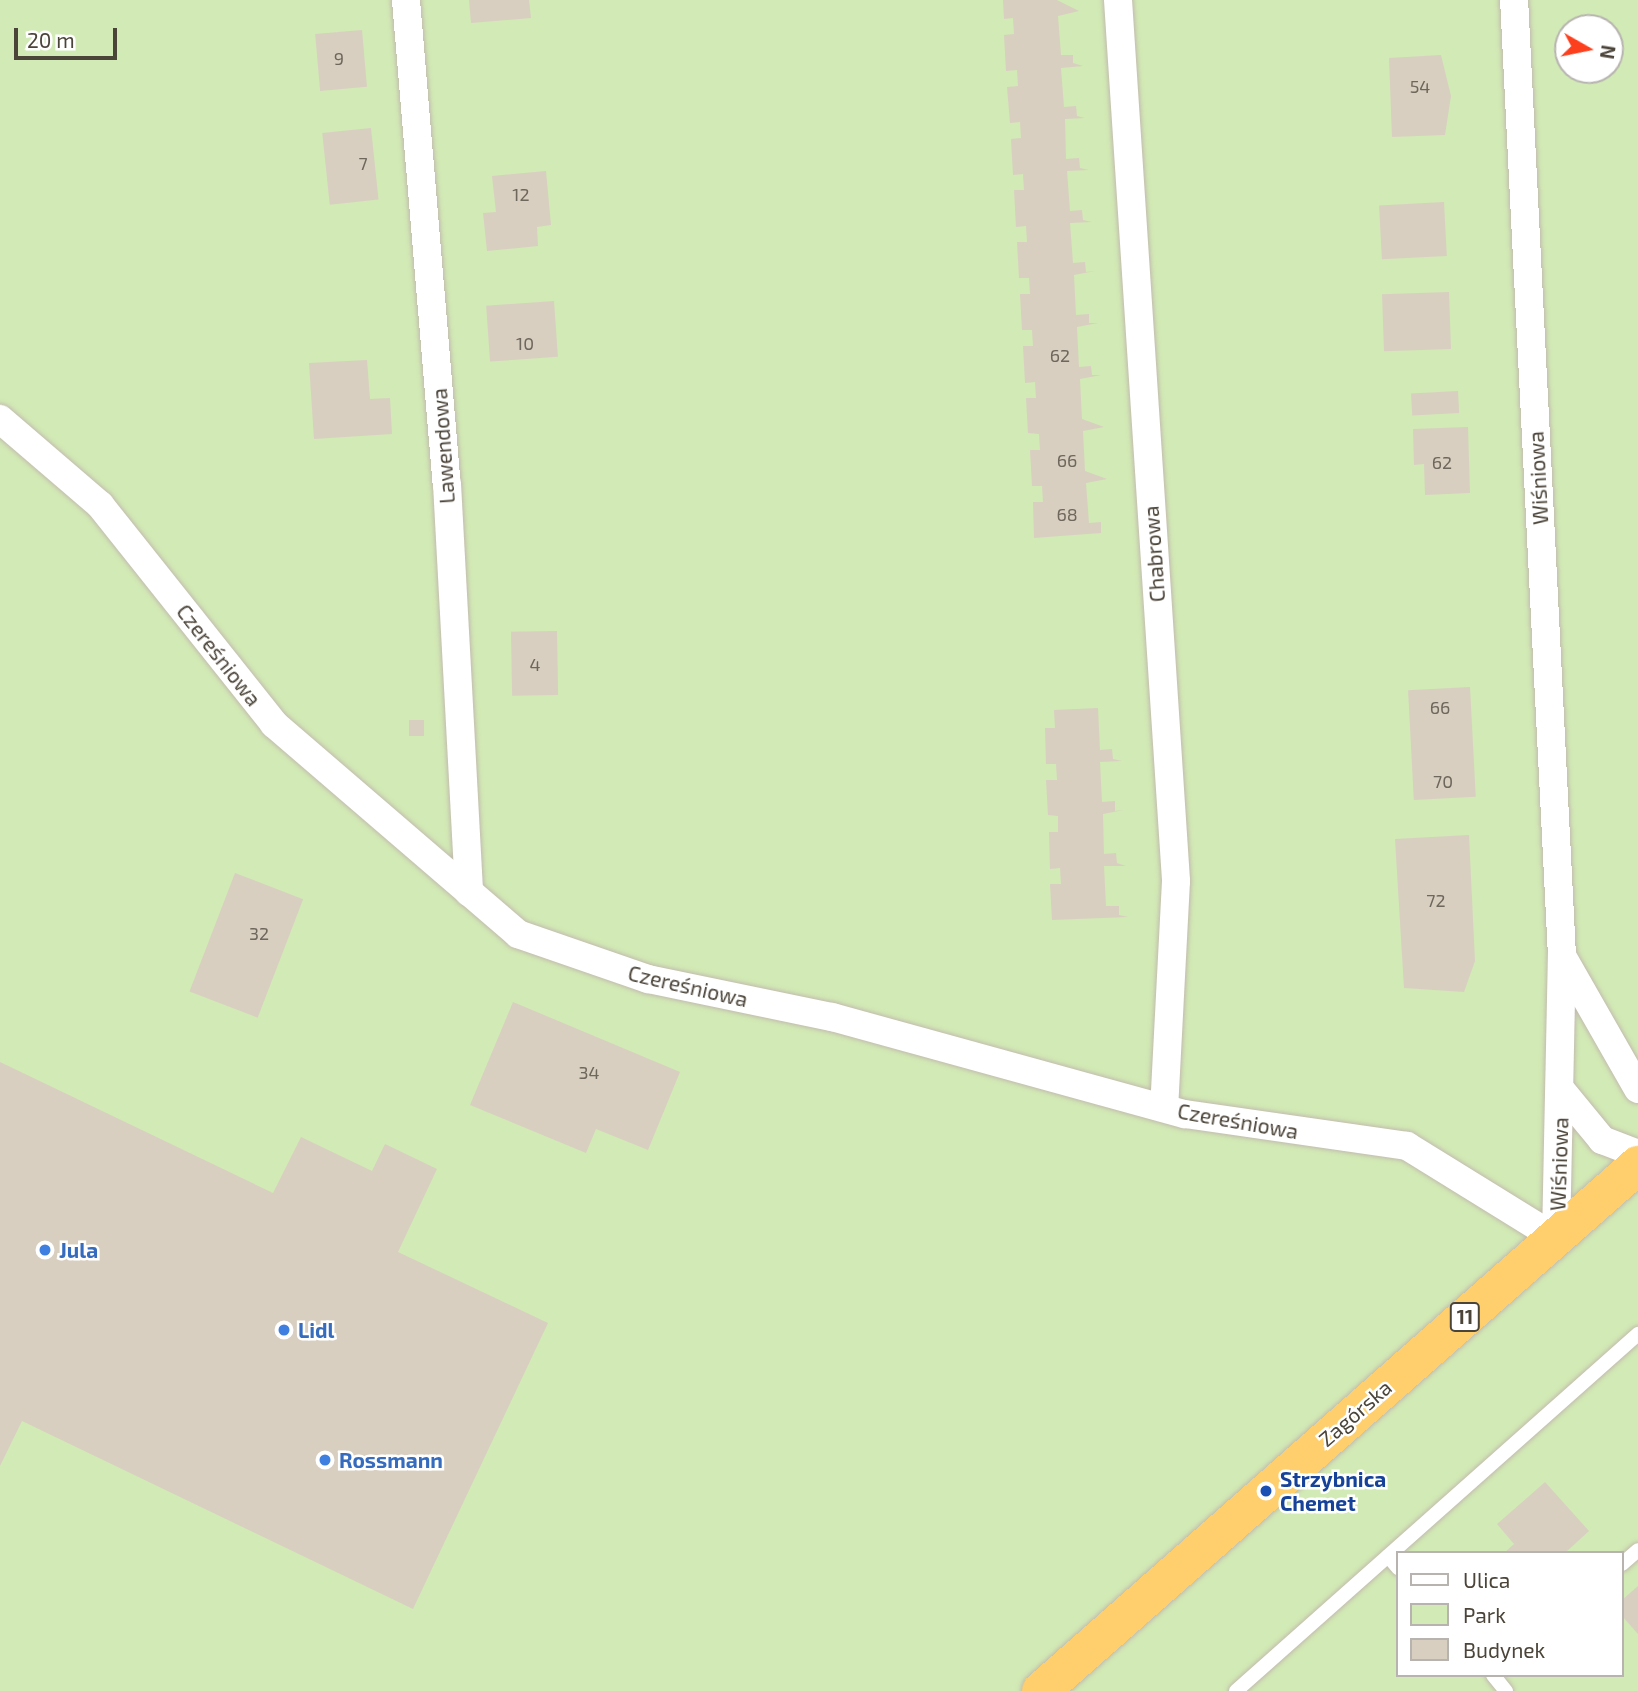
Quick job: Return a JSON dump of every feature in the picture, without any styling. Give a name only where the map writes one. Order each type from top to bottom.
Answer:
[{"type":"highway","name":"Zagórska","points":[[1041,1691],[1638,1165]]},
{"type":"street","name":"Lawendowa","points":[[406,0],[447,484],[470,892]]},
{"type":"street","name":"Chabrowa","points":[[1118,0],[1176,881],[1164,1107]]},
{"type":"street","name":"Wiśniowa","points":[[1514,0],[1562,956],[1556,1238]]},
{"type":"street","name":"Czereśniowa","points":[[0,419],[100,505],[274,724],[518,934],[648,979],[832,1017],[1164,1107],[1407,1146],[1556,1238]]},
{"type":"street","name":"Wiśniowa","points":[[1562,956],[1609,1032],[1638,1088]]},
{"type":"street","points":[[1609,1032],[1638,1042]]},
{"type":"street","name":"Wiśniowa","points":[[1561,1090],[1602,1140],[1638,1154]]},
{"type":"lane","points":[[1236,1691],[1638,1334]]},
{"type":"lane","points":[[1624,1562],[1638,1550]]},
{"type":"lane","points":[[1388,1556],[1396,1566]]},
{"type":"lane","points":[[1495,1677],[1506,1691]]},
{"type":"green space","points":[[0,0],[1638,0],[1638,1691],[0,1691]]},
{"type":"building","points":[[469,0],[529,0],[531,18],[471,23]]},
{"type":"building","points":[[1003,0],[1057,0],[1079,11],[1058,16],[1061,55],[1073,55],[1073,63],[1083,66],[1061,68],[1064,107],[1076,106],[1077,116],[1085,118],[1065,119],[1066,159],[1079,158],[1080,168],[1089,170],[1067,171],[1070,211],[1082,210],[1083,220],[1092,222],[1070,223],[1073,263],[1085,262],[1086,272],[1095,271],[1074,275],[1076,315],[1089,314],[1089,323],[1098,323],[1077,327],[1079,367],[1091,366],[1092,375],[1101,375],[1080,379],[1082,419],[1104,427],[1083,431],[1085,471],[1107,479],[1086,483],[1089,523],[1101,522],[1101,533],[1034,538],[1033,502],[1043,502],[1042,486],[1032,486],[1030,450],[1040,450],[1039,434],[1028,433],[1026,398],[1036,398],[1035,382],[1025,383],[1023,346],[1033,346],[1032,330],[1022,330],[1020,294],[1030,294],[1029,278],[1019,278],[1017,242],[1027,242],[1026,226],[1016,227],[1014,190],[1024,190],[1023,174],[1013,175],[1011,139],[1021,138],[1020,122],[1010,123],[1007,87],[1018,86],[1017,70],[1006,71],[1004,35],[1014,34],[1013,18],[1004,19]]},
{"type":"building","points":[[362,30],[367,87],[320,91],[315,34]]},
{"type":"building","points":[[1441,55],[1451,96],[1445,135],[1392,137],[1389,58]]},
{"type":"building","points":[[371,128],[379,200],[330,205],[322,133]]},
{"type":"building","points":[[546,171],[551,225],[537,227],[538,246],[487,251],[483,213],[496,212],[492,176]]},
{"type":"building","points":[[1444,202],[1447,256],[1382,259],[1379,205]]},
{"type":"building","points":[[1449,292],[1451,349],[1384,351],[1382,294]]},
{"type":"building","points":[[554,301],[558,357],[490,362],[486,306]]},
{"type":"building","points":[[367,360],[370,399],[390,398],[392,434],[314,439],[309,363]]},
{"type":"building","points":[[1458,391],[1459,413],[1412,415],[1411,393]]},
{"type":"building","points":[[1468,427],[1470,493],[1425,495],[1424,464],[1414,465],[1413,429]]},
{"type":"building","points":[[557,631],[558,695],[512,696],[511,632]]},
{"type":"building","points":[[1470,687],[1476,797],[1414,800],[1408,690]]},
{"type":"building","points":[[1098,708],[1100,750],[1112,749],[1113,759],[1122,761],[1100,762],[1102,802],[1115,801],[1115,811],[1124,810],[1103,814],[1104,854],[1116,853],[1117,863],[1126,866],[1104,866],[1106,906],[1119,906],[1119,915],[1128,917],[1052,920],[1050,884],[1061,884],[1060,868],[1050,869],[1049,832],[1058,832],[1058,816],[1048,815],[1046,780],[1057,780],[1056,764],[1046,764],[1045,728],[1055,728],[1054,710]]},
{"type":"building","points":[[409,720],[424,720],[424,736],[409,736]]},
{"type":"building","points":[[1469,835],[1475,961],[1464,992],[1404,988],[1395,839]]},
{"type":"building","points":[[235,873],[303,899],[258,1018],[189,992]]},
{"type":"building","points":[[513,1002],[680,1072],[648,1150],[596,1129],[586,1153],[470,1105]]},
{"type":"building","points":[[0,1062],[273,1193],[301,1137],[372,1171],[385,1144],[437,1169],[398,1252],[548,1323],[413,1609],[22,1421],[0,1466]]},
{"type":"building","points":[[1545,1482],[1589,1531],[1567,1551],[1506,1551],[1514,1544],[1497,1524]]},
{"type":"building","points":[[1638,1586],[1638,1634],[1624,1618],[1624,1598]]},
{"type":"place","name":"Jula","points":[[45,1250]]},
{"type":"place","name":"Lidl","points":[[284,1330]]},
{"type":"place","name":"Rossmann","points":[[325,1460]]},
{"type":"place","name":"Strzybnica Chemet","points":[[1266,1491]]}]
